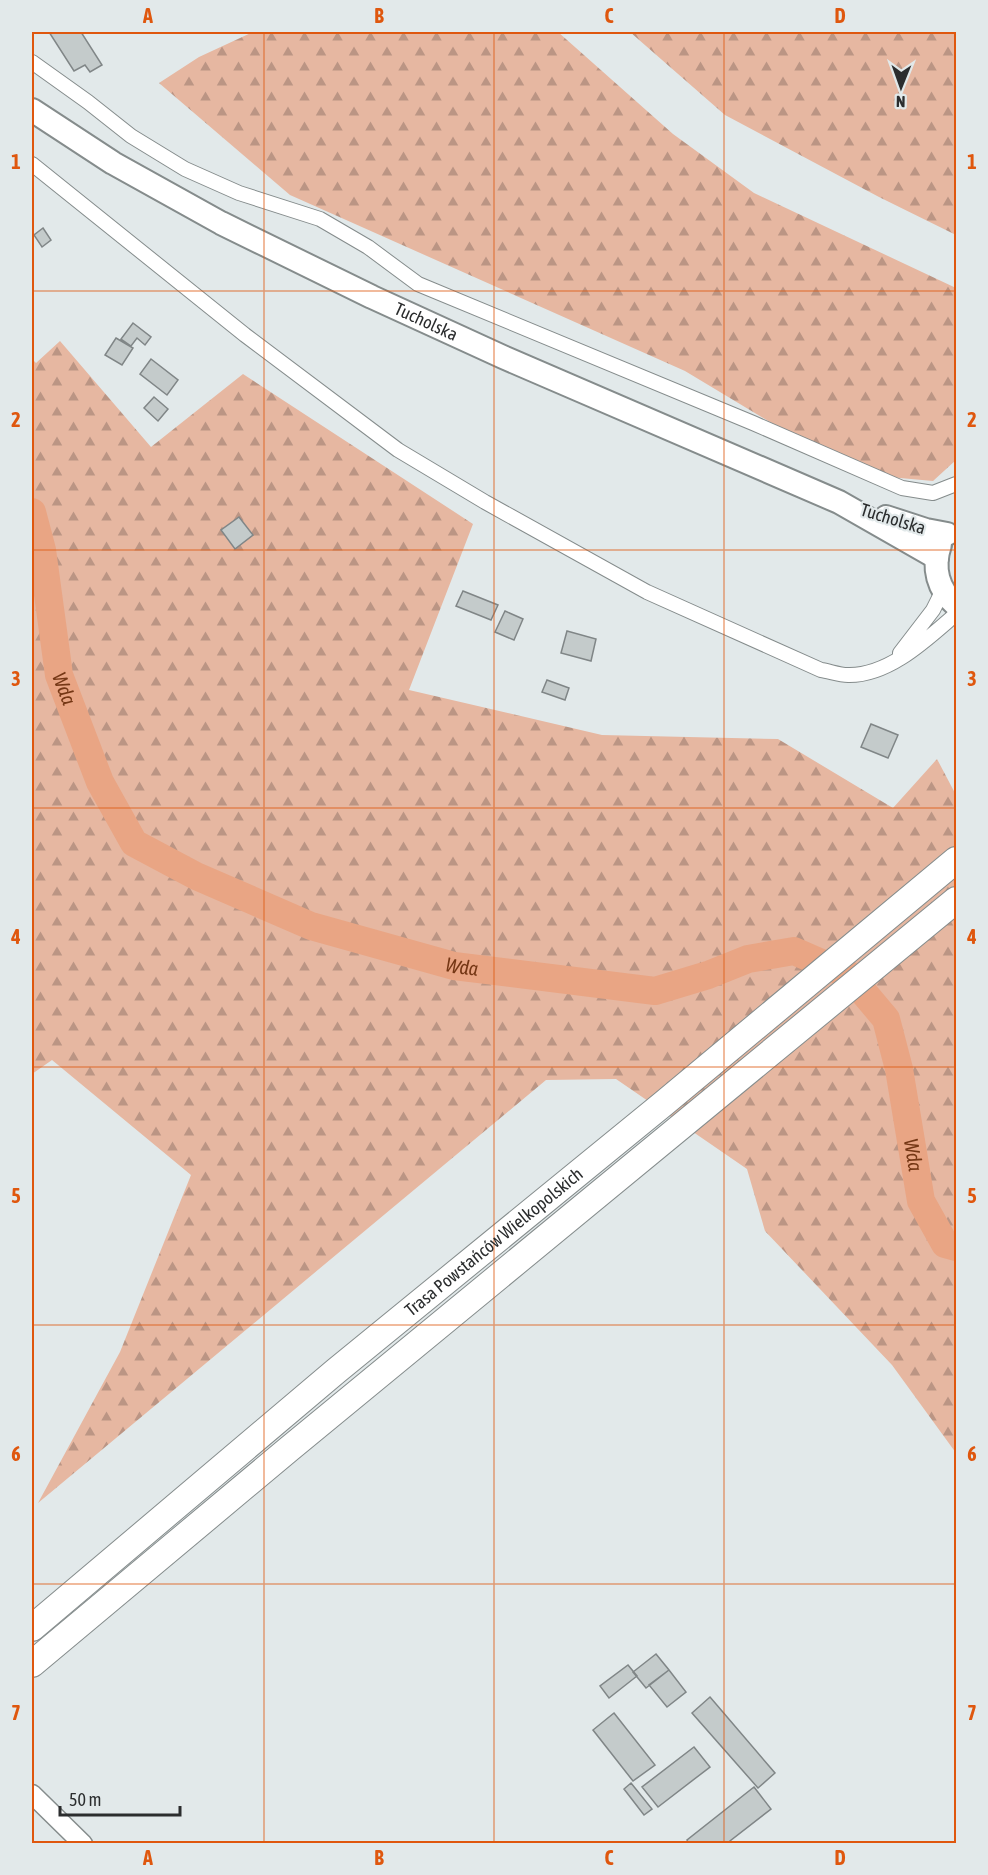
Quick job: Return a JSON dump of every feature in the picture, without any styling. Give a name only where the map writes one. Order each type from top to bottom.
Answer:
[{"type":"highway","name":"Trasa Powstańców Wielkopolskich","points":[[32,1628],[336,1371],[957,860]]},
{"type":"highway","name":"Trasa Powstańców Wielkopolskich","points":[[32,1664],[289,1449],[957,900]]},
{"type":"main road","name":"Tucholska","points":[[32,110],[103,157],[206,215],[362,292],[503,357],[839,502],[926,530],[952,530]]},
{"type":"main road","name":"Tucholska","points":[[839,502],[937,558]]},
{"type":"main road","points":[[950,597],[937,573],[937,558],[940,545],[952,530]]},
{"type":"street","points":[[32,62],[132,136],[185,170],[239,193],[320,219],[368,246],[418,284],[902,488],[933,493],[957,484]]},
{"type":"street","points":[[32,164],[246,335],[399,450],[485,502],[647,592],[821,670],[848,675],[874,672],[891,664],[957,614]]},
{"type":"street","points":[[891,664],[933,610],[950,597]]},
{"type":"street","points":[[32,1794],[83,1844]]},
{"type":"green space","points":[[253,32],[558,32],[673,134],[754,193],[956,288],[956,460],[933,481],[889,477],[785,431],[685,371],[290,195],[159,83],[199,57]]},
{"type":"green space","points":[[630,32],[956,32],[956,235],[725,115]]},
{"type":"green space","points":[[60,341],[151,447],[243,374],[473,524],[409,690],[602,735],[778,739],[893,808],[937,759],[956,795],[956,1453],[892,1365],[765,1231],[747,1169],[616,1079],[546,1080],[38,1503],[120,1352],[191,1175],[52,1060],[32,1074],[32,359],[36,363]]},
{"type":"building","points":[[49,32],[81,32],[102,65],[90,72],[85,65],[74,71]]},
{"type":"building","points":[[43,228],[51,240],[42,247],[34,235]]},
{"type":"building","points":[[133,323],[151,337],[145,345],[137,338],[131,346],[121,339]]},
{"type":"building","points":[[116,338],[133,348],[122,365],[105,355]]},
{"type":"building","points":[[151,359],[178,380],[167,395],[140,374]]},
{"type":"building","points":[[154,397],[168,409],[158,421],[144,408]]},
{"type":"building","points":[[239,517],[253,535],[235,549],[221,530]]},
{"type":"building","points":[[463,591],[498,605],[491,620],[456,606]]},
{"type":"building","points":[[505,611],[523,619],[514,640],[495,632]]},
{"type":"building","points":[[567,631],[596,639],[591,661],[561,653]]},
{"type":"building","points":[[547,680],[569,688],[565,700],[542,692]]},
{"type":"building","points":[[871,724],[898,735],[888,758],[861,747]]},
{"type":"building","points":[[656,1654],[669,1670],[646,1688],[633,1672]]},
{"type":"building","points":[[628,1665],[637,1676],[609,1698],[600,1686]]},
{"type":"building","points":[[669,1670],[686,1692],[667,1707],[649,1685]]},
{"type":"building","points":[[710,1697],[775,1773],[758,1788],[692,1713]]},
{"type":"building","points":[[614,1713],[655,1765],[633,1781],[593,1730]]},
{"type":"building","points":[[694,1747],[710,1767],[658,1807],[642,1787]]},
{"type":"building","points":[[631,1783],[652,1809],[644,1815],[624,1789]]},
{"type":"building","points":[[754,1787],[771,1809],[726,1844],[689,1844],[687,1840]]},
{"type":"waterway","name":"Wda","points":[[32,512],[42,550],[59,675],[100,782],[134,843],[196,876],[311,926],[454,966],[655,991],[708,975],[748,959],[794,951],[849,975],[886,1019],[899,1069],[921,1201],[945,1244],[956,1247]]}]
